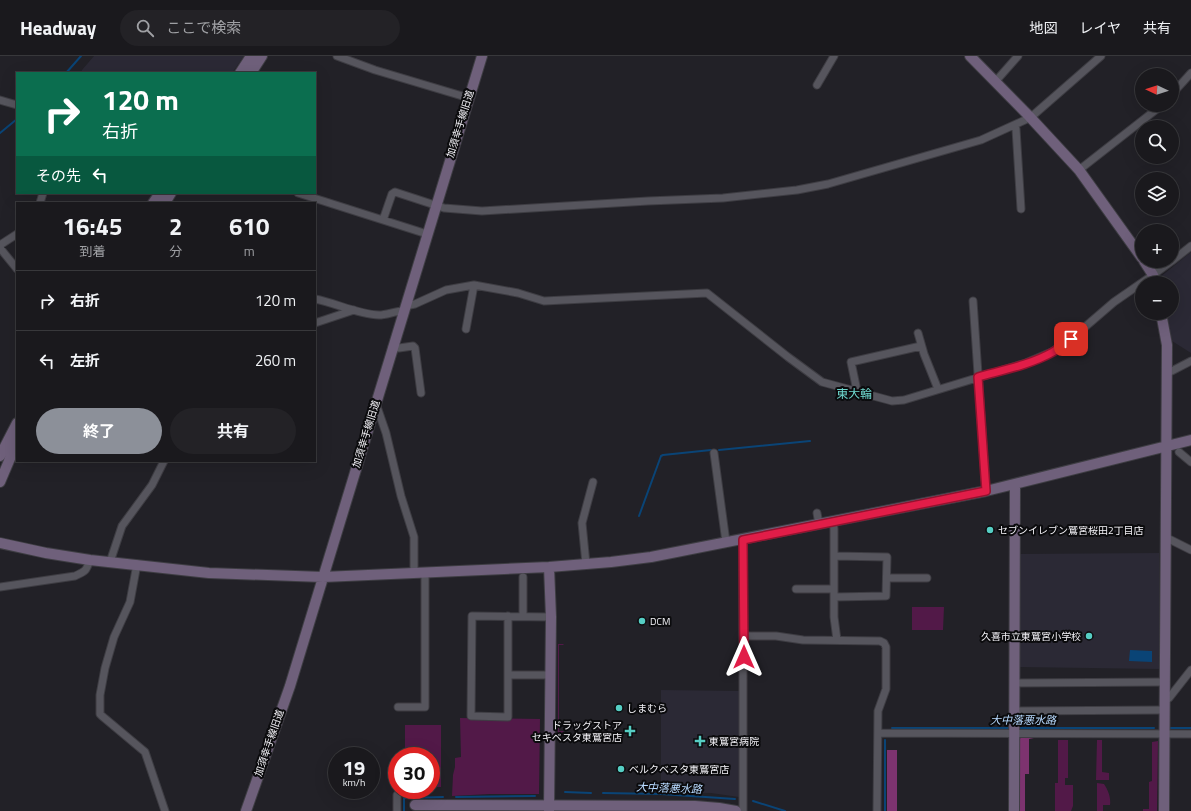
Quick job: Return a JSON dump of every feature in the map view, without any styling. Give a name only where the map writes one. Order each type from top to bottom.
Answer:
[{"type":"street","points":[[241,72],[251,56]]},
{"type":"street","points":[[252,72],[262,56]]},
{"type":"street","points":[[337,56],[375,70],[469,98]]},
{"type":"street","name":"加須幸手線旧道","points":[[246,811],[290,686],[392,347],[482,56]]},
{"type":"street","points":[[817,85],[834,56]]},
{"type":"street","points":[[970,56],[976,64],[1030,117],[1079,170],[1135,248]]},
{"type":"street","points":[[995,82],[1018,56]]},
{"type":"street","points":[[384,220],[392,194],[395,192],[444,208],[482,211],[648,200],[723,198],[797,190],[828,184],[981,140],[1014,125],[1030,117],[1101,56]]},
{"type":"street","points":[[1179,86],[1191,73]]},
{"type":"street","points":[[0,100],[16,105]]},
{"type":"street","points":[[1079,170],[1153,112]]},
{"type":"street","points":[[1014,125],[1016,129],[1022,209]]},
{"type":"street","points":[[301,194],[427,234]]},
{"type":"street","points":[[0,245],[16,235]]},
{"type":"street","points":[[1179,255],[1191,246]]},
{"type":"street","points":[[0,248],[16,268]]},
{"type":"street","points":[[1157,276],[1165,268]]},
{"type":"street","points":[[466,329],[474,285]]},
{"type":"street","points":[[316,299],[354,310],[380,315],[398,311],[446,290],[474,285],[518,293],[544,301],[707,292],[822,382],[856,392],[898,401],[1026,363],[1052,352],[1071,339],[1114,302],[1135,290]]},
{"type":"street","points":[[973,301],[986,491]]},
{"type":"street","points":[[316,323],[354,310]]},
{"type":"street","points":[[1162,320],[1167,345],[1164,811]]},
{"type":"street","points":[[918,333],[921,346],[938,389]]},
{"type":"street","points":[[392,347],[398,348],[413,346],[415,348],[421,393]]},
{"type":"street","points":[[856,392],[851,362],[921,346]]},
{"type":"street","points":[[1166,374],[1191,361]]},
{"type":"street","points":[[376,403],[386,433],[401,496],[414,537],[420,572],[424,707],[398,707]]},
{"type":"street","points":[[0,456],[16,424]]},
{"type":"street","points":[[0,543],[46,553],[90,560],[209,573],[323,577],[549,567],[611,562],[651,557],[743,540],[1015,485],[1191,440]]},
{"type":"street","points":[[0,482],[16,444]]},
{"type":"street","points":[[1179,452],[1191,462]]},
{"type":"street","points":[[714,453],[726,542]]},
{"type":"street","points":[[110,562],[122,526],[152,485],[164,462]]},
{"type":"street","points":[[586,564],[582,523],[593,482]]},
{"type":"street","points":[[1014,811],[1015,485]]},
{"type":"street","points":[[817,513],[819,524]]},
{"type":"street","points":[[833,522],[834,617],[837,640]]},
{"type":"street","points":[[1165,537],[1191,550]]},
{"type":"street","points":[[743,540],[743,811]]},
{"type":"street","points":[[796,589],[886,596],[887,556],[834,556]]},
{"type":"street","points":[[0,587],[75,576],[84,572],[88,568],[90,560]]},
{"type":"street","points":[[137,564],[130,602],[114,637],[105,668],[100,700],[100,714],[146,752],[165,811]]},
{"type":"street","points":[[549,567],[551,617],[549,808]]},
{"type":"street","points":[[523,616],[524,577]]},
{"type":"street","points":[[887,578],[927,578]]},
{"type":"street","points":[[508,616],[508,717],[472,716],[472,616],[508,616],[523,616],[551,617]]},
{"type":"street","points":[[744,636],[776,636],[803,640],[880,640],[884,643],[886,647],[886,689],[878,711],[877,811]]},
{"type":"street","points":[[1164,705],[1191,670]]},
{"type":"street","points":[[508,675],[551,675]]},
{"type":"street","points":[[1014,683],[1165,682]]},
{"type":"street","points":[[1014,711],[1164,705]]},
{"type":"street","points":[[878,733],[1014,730],[1191,734]]},
{"type":"street","points":[[397,799],[397,811]]},
{"type":"street","points":[[413,808],[667,808],[695,806],[736,811]]},
{"type":"shaded area","points":[[94,56],[244,56],[233,72],[81,72]]},
{"type":"shaded area","points":[[1191,252],[1191,353],[1172,341],[1168,320],[1179,320],[1179,276],[1161,276],[1171,268],[1179,268],[1179,262]]},
{"type":"shaded area","name":"久喜市立東鷲宮小学校","points":[[1159,553],[1159,669],[1019,667],[1020,554]]},
{"type":"shaded area","points":[[912,607],[944,607],[943,630],[912,630]]},
{"type":"shaded area","points":[[558,644],[564,645],[559,645],[559,731],[564,731],[562,733],[558,733]]},
{"type":"shaded area","name":"東鷲宮病院","points":[[661,690],[739,691],[739,797],[711,793],[661,792]]},
{"type":"shaded area","points":[[460,718],[540,719],[539,794],[452,796],[455,758],[461,757]]},
{"type":"shaded area","points":[[405,725],[441,725],[441,787],[440,747],[405,747]]},
{"type":"shaded area","points":[[1022,736],[1033,736],[1034,738],[1029,739],[1029,774],[1025,774],[1025,811],[1020,811],[1019,740]]},
{"type":"shaded area","points":[[1058,740],[1068,740],[1068,778],[1065,778],[1065,785],[1073,785],[1073,806],[1071,811],[1055,811],[1055,783],[1058,783]]},
{"type":"shaded area","points":[[1097,740],[1102,740],[1102,772],[1109,773],[1109,780],[1096,780]]},
{"type":"shaded area","points":[[1158,741],[1157,811],[1143,811],[1143,809],[1149,809],[1149,782],[1152,781],[1152,742]]},
{"type":"shaded area","points":[[887,750],[897,750],[897,811],[887,811]]},
{"type":"shaded area","points":[[1097,783],[1104,784],[1110,796],[1110,805],[1103,805],[1103,811],[1097,811]]},
{"type":"water","points":[[1130,650],[1152,651],[1152,662],[1129,661]]},
{"type":"waterway","points":[[67,72],[81,56]]},
{"type":"waterway","points":[[0,133],[16,120]]},
{"type":"waterway","points":[[719,450],[810,441]]},
{"type":"waterway","points":[[639,516],[661,456],[711,450]]},
{"type":"waterway","name":"大中落悪水路","points":[[892,728],[1011,728]]},
{"type":"waterway","name":"大中落悪水路","points":[[1017,728],[1154,728]]},
{"type":"waterway","name":"大中落悪水路","points":[[1170,728],[1191,728]]},
{"type":"waterway","name":"大中落悪水路","points":[[885,740],[885,811]]},
{"type":"waterway","name":"大中落悪水路","points":[[565,792],[591,793]]},
{"type":"waterway","name":"大中落悪水路","points":[[603,793],[661,794],[735,799]]},
{"type":"waterway","name":"大中落悪水路","points":[[456,797],[535,796]]},
{"type":"waterway","name":"大中落悪水路","points":[[404,811],[404,798],[443,797]]},
{"type":"waterway","name":"大中落悪水路","points":[[753,801],[785,811]]},
{"type":"place","name":"セブンイレブン鷲宮桜田2丁目店","points":[[990,530]]},
{"type":"place","name":"DCM","points":[[642,621]]},
{"type":"place","name":"久喜市立東鷲宮小学校","points":[[1089,636]]},
{"type":"place","name":"しまむら","points":[[619,708]]},
{"type":"place","name":"ドラッグストア セキベスタ東鷲宮店","points":[[630,731]]},
{"type":"place","name":"東鷲宮病院","points":[[700,741]]},
{"type":"place","name":"ベルクベスタ東鷲宮店","points":[[621,769]]},
{"type":"district","name":"東大輪","points":[[854,393]]},
{"type":"route","points":[[744,657],[743,540],[986,491],[978,377],[1042,357],[1071,339]]}]
